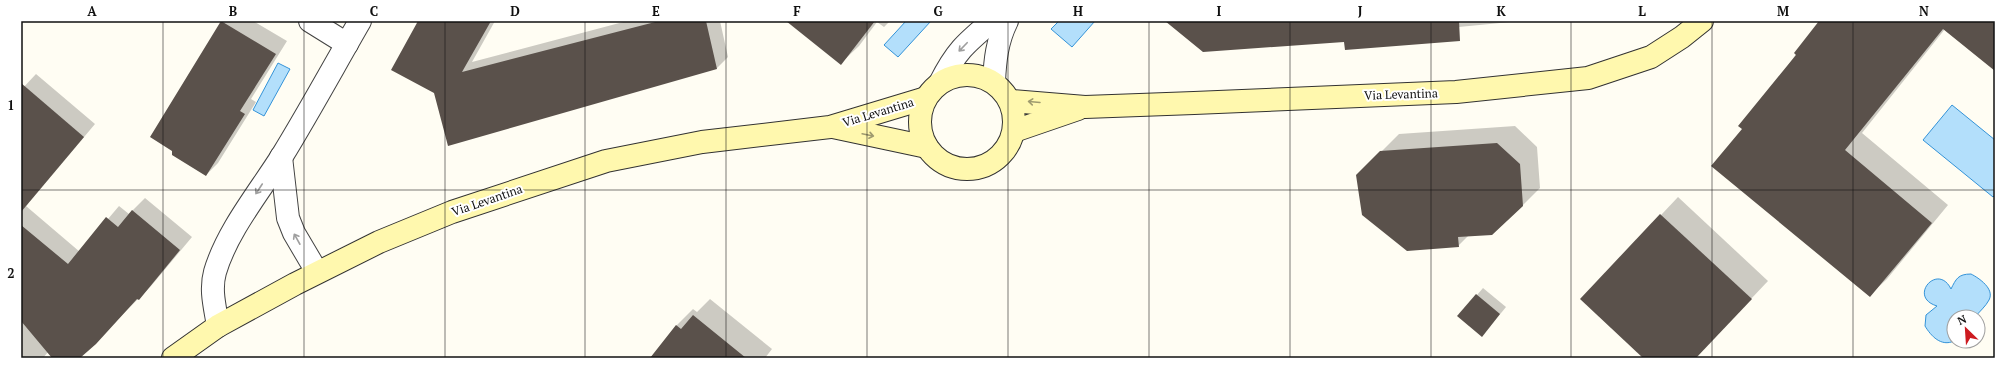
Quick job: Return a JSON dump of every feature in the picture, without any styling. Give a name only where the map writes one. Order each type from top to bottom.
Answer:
[{"type":"street","points":[[310,21],[347,44]]},
{"type":"street","points":[[218,326],[212,294],[215,272],[242,217],[281,157],[360,21]]},
{"type":"street","points":[[933,90],[952,60],[963,46],[992,21]]},
{"type":"street","points":[[994,82],[999,36],[1007,21]]},
{"type":"street","name":"Via Levantina","points":[[1010,101],[1085,107],[1456,92],[1588,78],[1651,57],[1682,37],[1702,21]]},
{"type":"street","name":"Via Levantina","points":[[173,358],[218,326],[317,272],[379,242],[452,212],[606,161],[702,142],[830,127],[933,90],[952,77],[969,74],[980,76],[994,82],[1010,101],[1015,121],[1014,131],[1011,141],[999,157],[981,167],[971,169],[950,166],[938,159],[927,147],[922,137],[920,119],[922,107],[933,90]]},
{"type":"street","name":"Via Levantina","points":[[1014,131],[1085,107]]},
{"type":"street","name":"Via Levantina","points":[[830,127],[927,147]]},
{"type":"street","points":[[281,157],[288,218],[294,233],[317,272]]},
{"type":"water","points":[[906,21],[931,21],[898,57],[884,45]]},
{"type":"water","points":[[1059,21],[1095,21],[1072,47],[1051,29]]},
{"type":"water","points":[[278,63],[290,69],[264,116],[253,110]]},
{"type":"water","points":[[1952,105],[1995,140],[1995,195],[1993,197],[1923,140]]},
{"type":"water","points":[[1971,274],[1982,281],[1990,292],[1989,300],[1982,309],[1946,309],[1946,343],[1941,342],[1933,337],[1925,326],[1926,315],[1937,306],[1928,302],[1925,296],[1925,290],[1928,284],[1933,280],[1939,279],[1945,282],[1951,289],[1954,282],[1963,275]]},
{"type":"building","points":[[221,21],[276,54],[240,111],[245,114],[206,176],[172,155],[172,151],[150,137]]},
{"type":"building","points":[[418,21],[491,21],[462,72],[659,21],[706,21],[717,69],[448,146],[434,93],[391,70]]},
{"type":"building","points":[[786,21],[875,21],[841,65]]},
{"type":"building","points":[[1165,21],[1459,21],[1460,41],[1345,50],[1344,42],[1203,52]]},
{"type":"building","points":[[1819,21],[1995,21],[1995,71],[1943,29],[1845,150],[1932,223],[1870,297],[1711,166],[1742,129],[1738,126],[1796,55],[1794,53]]},
{"type":"building","points":[[21,83],[84,137],[21,212]]},
{"type":"building","points":[[1497,143],[1520,164],[1523,206],[1492,235],[1458,237],[1459,247],[1407,251],[1362,215],[1356,175],[1380,151]]},
{"type":"building","points":[[132,210],[180,250],[139,300],[137,299],[96,344],[80,358],[52,358],[21,321],[21,225],[68,264],[106,217],[118,227]]},
{"type":"building","points":[[1660,214],[1752,299],[1696,358],[1643,358],[1580,299]]},
{"type":"building","points":[[1476,294],[1500,314],[1482,337],[1457,316]]},
{"type":"building","points":[[693,315],[746,358],[650,358],[676,325],[681,329]]}]
